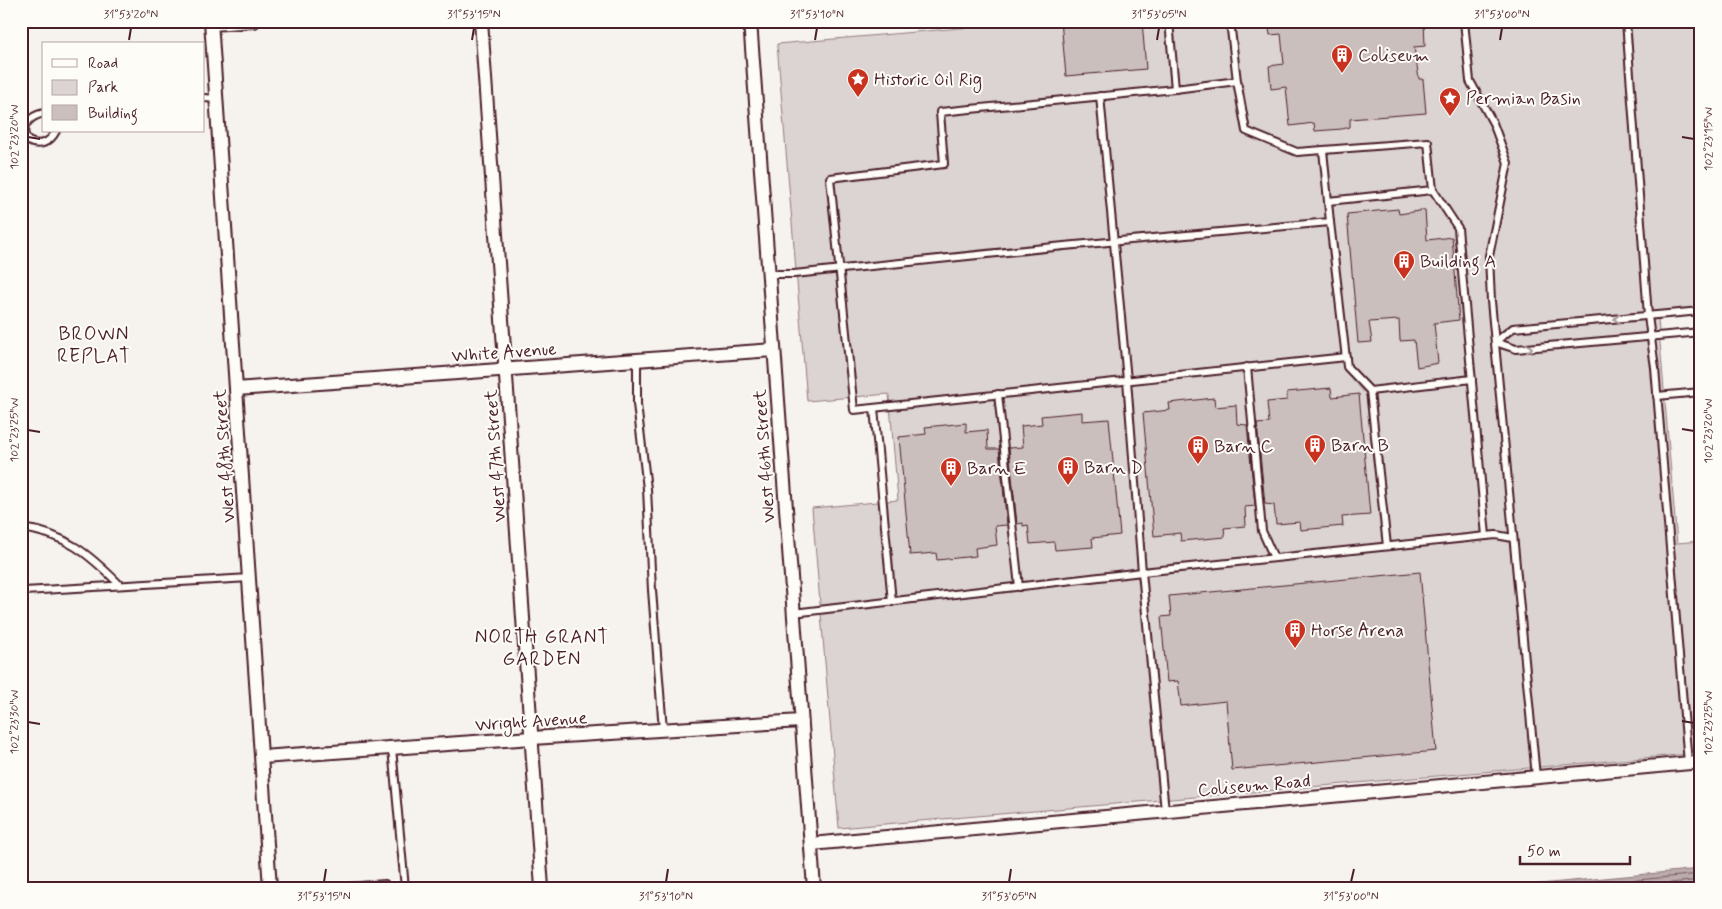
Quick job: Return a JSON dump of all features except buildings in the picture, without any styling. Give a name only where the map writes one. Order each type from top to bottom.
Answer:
[{"type":"street","points":[[212,23],[254,21]]},
{"type":"street","name":"West 47th Street","points":[[481,21],[542,888]]},
{"type":"street","name":"West 46th Street","points":[[750,21],[814,888]]},
{"type":"street","name":"West 48th Street","points":[[212,23],[210,99],[236,389],[270,888]]},
{"type":"street","name":"White Avenue","points":[[236,389],[774,350]]},
{"type":"street","name":"Wright Avenue","points":[[262,757],[802,721]]},
{"type":"street","name":"Coliseum Road","points":[[811,844],[1695,762]]},
{"type":"lane","points":[[1169,21],[1175,89]]},
{"type":"lane","points":[[1230,21],[1237,81],[1246,131],[1297,152],[1428,142],[1433,190],[1458,228],[1486,536]]},
{"type":"lane","points":[[1464,21],[1470,81],[1493,123],[1508,163],[1489,256],[1495,342],[1536,777]]},
{"type":"lane","points":[[1626,21],[1648,316],[1695,762]]},
{"type":"lane","points":[[1237,81],[1175,89],[940,112],[944,164],[830,178],[854,410],[1346,357]]},
{"type":"lane","points":[[1100,96],[1165,811]]},
{"type":"lane","points":[[42,113],[34,115],[26,124],[24,133],[28,141],[36,145],[42,145],[54,136],[56,132]]},
{"type":"lane","points":[[1323,150],[1347,367],[1370,391],[1387,546]]},
{"type":"lane","points":[[1328,201],[1433,190]]},
{"type":"lane","points":[[768,274],[794,274],[1176,237],[1267,226],[1330,222]]},
{"type":"lane","points":[[1495,342],[1513,328],[1701,311]]},
{"type":"lane","points":[[1495,342],[1516,349],[1701,332]]},
{"type":"lane","points":[[637,360],[637,404],[648,490],[652,590],[663,730]]},
{"type":"lane","points":[[1247,367],[1262,531],[1274,558]]},
{"type":"lane","points":[[1370,391],[1472,379]]},
{"type":"lane","points":[[1657,396],[1701,392]]},
{"type":"lane","points":[[998,394],[1019,587]]},
{"type":"lane","points":[[874,408],[892,602]]},
{"type":"lane","points":[[21,528],[40,530],[76,547],[101,566],[120,585]]},
{"type":"lane","points":[[794,613],[1142,572],[1387,546],[1496,535],[1514,538]]},
{"type":"lane","points":[[21,589],[250,578]]},
{"type":"lane","points":[[392,748],[405,888]]},
{"type":"lane","points":[[336,888],[384,884]]},
{"type":"green space","points":[[1041,21],[1701,21],[1701,315],[1658,319],[1677,543],[1701,541],[1701,753],[839,828],[812,508],[898,500],[889,394],[807,401],[777,44]]},
{"type":"water","points":[[1701,869],[1701,888],[1497,888]]},
{"type":"place","name":"Coliseum","points":[[1342,74]]},
{"type":"place","name":"Historic Oil Rig","points":[[858,98]]},
{"type":"place","name":"Permian Basin","points":[[1450,117]]},
{"type":"place","name":"Building A","points":[[1404,280]]},
{"type":"place","name":"Barn B","points":[[1315,464]]},
{"type":"place","name":"Barn C","points":[[1198,465]]},
{"type":"place","name":"Barn D","points":[[1068,486]]},
{"type":"place","name":"Barn E","points":[[951,487]]},
{"type":"place","name":"Horse Arena","points":[[1295,649]]},
{"type":"district","name":"BROWN REPLAT","points":[[94,344]]},
{"type":"district","name":"NORTH GRANT GARDEN","points":[[542,647]]}]
